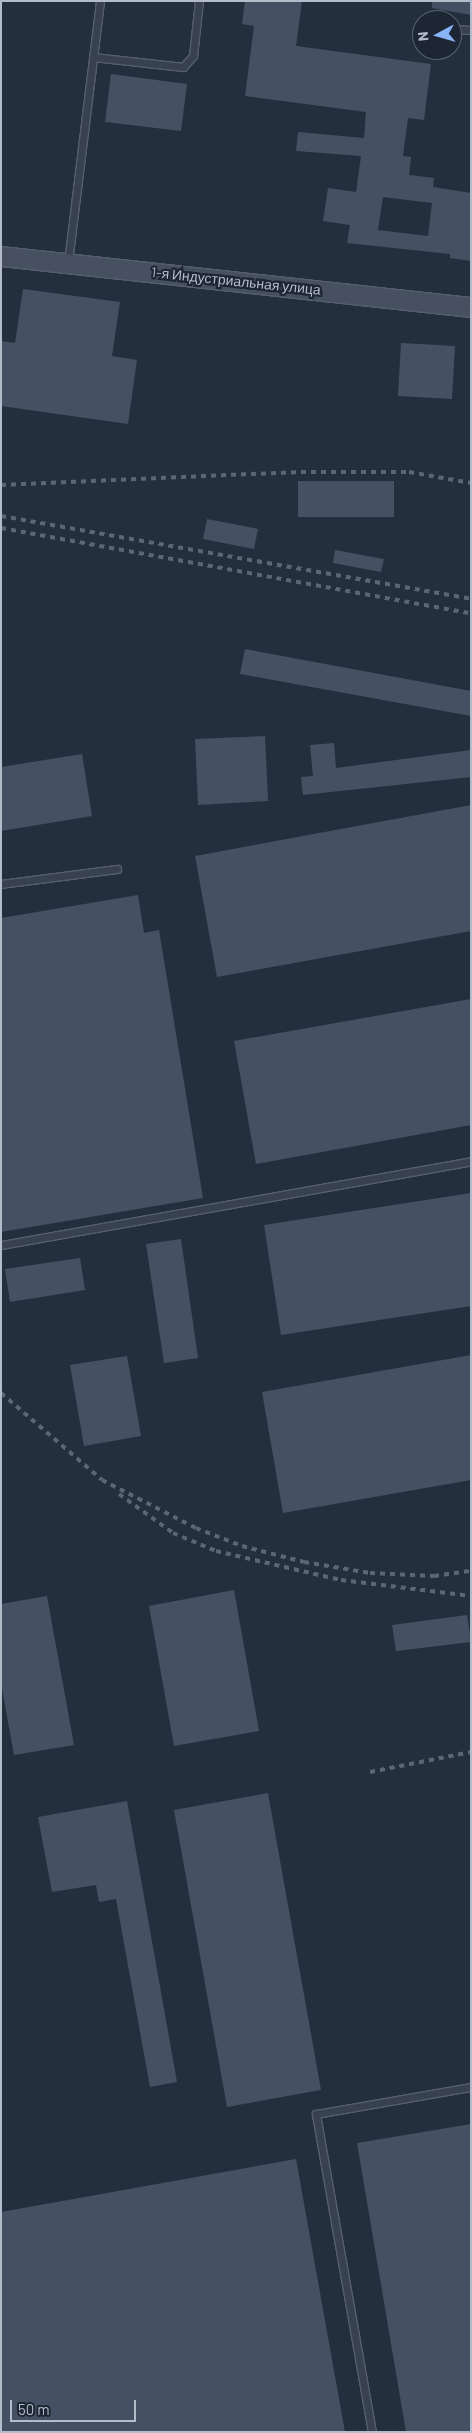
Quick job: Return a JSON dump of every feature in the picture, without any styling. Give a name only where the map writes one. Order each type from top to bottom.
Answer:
[{"type":"main road","name":"1-я Индустриальная улица","points":[[1,256],[471,307]]},
{"type":"lane","points":[[68,263],[100,1]]},
{"type":"lane","points":[[93,57],[183,67],[193,56],[200,1]]},
{"type":"lane","points":[[1,884],[117,869]]},
{"type":"lane","points":[[1,1245],[471,1161]]},
{"type":"lane","points":[[372,2432],[316,2114],[471,2087]]},
{"type":"building","points":[[245,1],[302,1],[296,46],[431,64],[424,120],[408,118],[403,156],[411,157],[409,175],[434,178],[433,187],[471,193],[471,261],[450,258],[450,254],[347,243],[350,225],[323,221],[328,188],[356,192],[361,156],[296,151],[298,132],[364,138],[366,112],[245,96],[254,26],[242,24]],"holes":[[[383,197],[432,203],[428,236],[378,230]]]},
{"type":"building","points":[[432,1],[471,1],[471,15],[462,13],[462,10],[432,8]]},
{"type":"building","points":[[111,74],[187,84],[181,131],[105,122]]},
{"type":"building","points":[[23,289],[120,302],[112,356],[137,360],[128,424],[1,406],[1,341],[15,343]]},
{"type":"building","points":[[401,343],[455,346],[452,399],[398,396]]},
{"type":"building","points":[[298,481],[394,481],[394,517],[298,517]]},
{"type":"building","points":[[207,519],[258,529],[254,549],[203,539]]},
{"type":"building","points":[[335,550],[384,559],[381,572],[333,563]]},
{"type":"building","points":[[245,649],[471,691],[471,716],[240,674]]},
{"type":"building","points":[[265,736],[268,801],[198,805],[195,739]]},
{"type":"building","points":[[334,743],[336,768],[471,750],[471,777],[303,795],[301,777],[313,776],[310,745]]},
{"type":"building","points":[[82,754],[92,816],[1,831],[1,767]]},
{"type":"building","points":[[471,805],[471,931],[217,977],[195,856]]},
{"type":"building","points":[[138,895],[144,933],[159,930],[203,1198],[1,1232],[1,918]]},
{"type":"building","points":[[471,999],[471,1125],[256,1164],[234,1041]]},
{"type":"building","points":[[471,1193],[471,1306],[281,1335],[264,1225]]},
{"type":"building","points":[[181,1239],[198,1358],[164,1363],[146,1244]]},
{"type":"building","points":[[80,1258],[85,1290],[10,1302],[5,1269]]},
{"type":"building","points":[[471,1355],[471,1480],[283,1513],[262,1392]]},
{"type":"building","points":[[127,1356],[141,1436],[84,1446],[70,1365]]},
{"type":"building","points":[[234,1590],[259,1731],[174,1746],[149,1606]]},
{"type":"building","points":[[47,1596],[74,1745],[14,1755],[1,1683],[1,1604]]},
{"type":"building","points":[[467,1615],[471,1642],[396,1651],[392,1625]]},
{"type":"building","points":[[268,1793],[321,2090],[227,2107],[174,1810]]},
{"type":"building","points":[[127,1801],[177,2082],[150,2087],[116,1899],[99,1902],[96,1885],[52,1892],[38,1817]]},
{"type":"building","points":[[471,2124],[471,2432],[406,2432],[357,2143]]},
{"type":"building","points":[[296,2159],[345,2432],[1,2432],[1,2212]]},
{"type":"railway","points":[[1,485],[301,472],[409,472],[471,483]]},
{"type":"railway","points":[[1,516],[471,599]]},
{"type":"railway","points":[[1,528],[471,613]]},
{"type":"railway","points":[[1,1393],[102,1480],[196,1528],[242,1546],[304,1562],[370,1573],[434,1576],[471,1571]]},
{"type":"railway","points":[[119,1494],[173,1533],[216,1551],[341,1580],[471,1596]]},
{"type":"railway","points":[[370,1772],[471,1752]]}]
